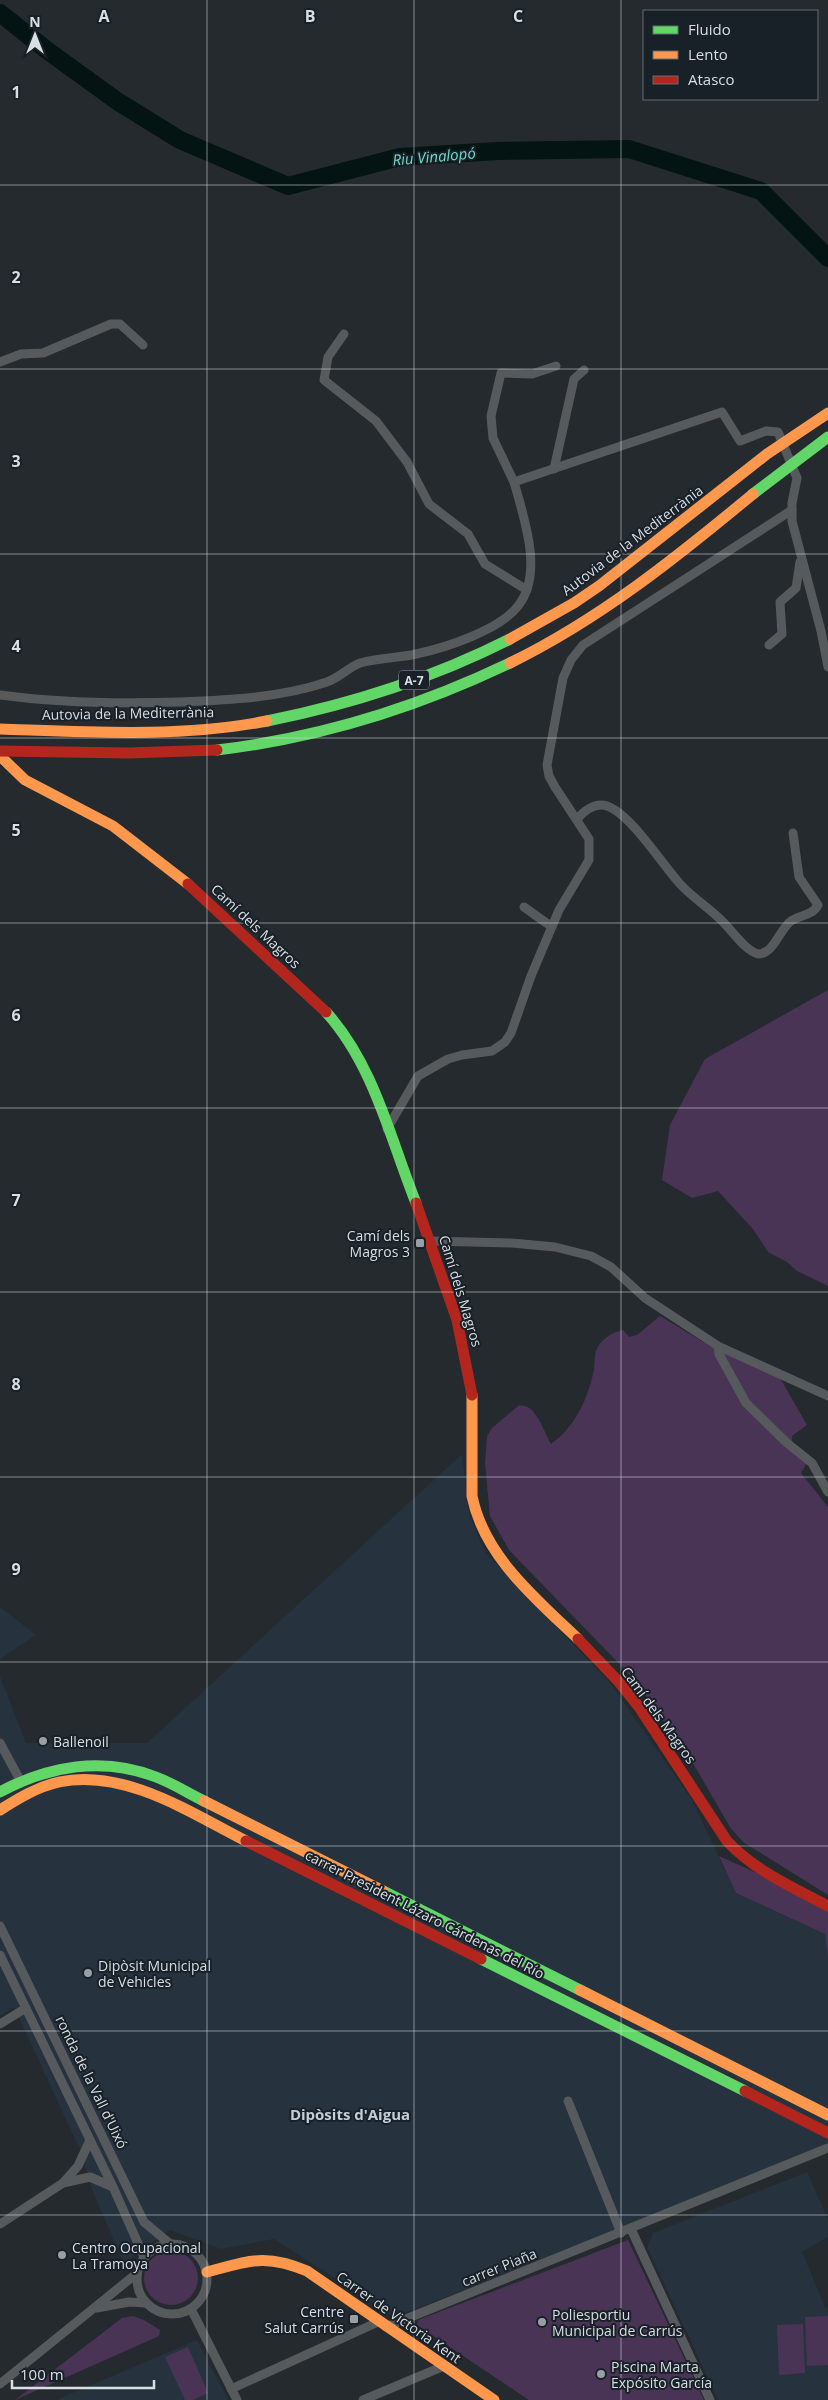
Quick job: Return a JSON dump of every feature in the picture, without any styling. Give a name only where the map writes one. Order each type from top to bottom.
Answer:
[{"type":"main road","name":"Autovia de la Mediterrània","points":[[0,728],[93,732],[216,728],[252,723],[323,708],[417,678],[473,657],[572,604],[632,562],[767,455],[828,412]]},
{"type":"main road","name":"A-7","points":[[0,751],[133,754],[242,746],[278,741],[357,722],[428,699],[530,654],[565,634],[653,574],[828,437]]},
{"type":"main road","name":"Camí dels Magros","points":[[0,756],[24,782],[87,812],[137,843],[198,893],[300,987],[333,1020],[355,1049],[372,1084],[387,1129],[430,1241],[460,1329],[471,1382],[473,1415],[472,1499],[482,1530],[506,1565],[619,1682],[656,1732],[716,1828],[730,1846],[753,1866],[828,1906]]},
{"type":"main road","name":"carrer President Lázaro Cárdenas del Río","points":[[0,1792],[20,1780],[64,1768],[102,1764],[139,1771],[156,1777],[828,2115]]},
{"type":"main road","name":"carrer President Lázaro Cárdenas del Río","points":[[0,1810],[42,1786],[65,1782],[100,1781],[138,1789],[186,1811],[828,2133]]},
{"type":"main road","name":"Carrer de Victoria Kent","points":[[207,2272],[254,2259],[272,2258],[286,2261],[315,2276],[494,2400]]},
{"type":"street","points":[[0,362],[21,354],[43,353],[111,324],[120,324],[143,345]]},
{"type":"street","points":[[344,334],[328,357],[324,380],[376,421],[407,462],[429,504],[468,534],[485,564],[527,590]]},
{"type":"street","points":[[0,695],[52,701],[111,704],[250,697],[296,690],[329,681],[359,664],[418,654],[492,627],[518,607],[527,590],[530,567],[529,537],[514,482],[493,438],[491,416],[501,373],[532,374],[556,366]]},
{"type":"street","points":[[554,469],[574,379],[584,370]]},
{"type":"street","points":[[514,482],[722,412],[740,441],[766,431],[778,432],[797,478],[792,521],[821,631],[828,667]]},
{"type":"street","points":[[387,1129],[418,1076],[448,1059],[492,1051],[505,1042],[511,1033],[531,976],[559,910],[589,860],[589,839],[549,776],[547,765],[563,678],[571,660],[583,645],[792,510]]},
{"type":"street","points":[[768,645],[782,634],[780,602],[796,588],[800,556]]},
{"type":"street","points":[[577,819],[591,807],[600,805],[617,812],[681,884],[753,952],[758,954],[768,951],[792,921],[809,914],[818,905],[799,877],[793,833]]},
{"type":"street","points":[[524,907],[552,927]]},
{"type":"street","points":[[430,1241],[555,1247],[591,1256],[611,1267],[645,1298],[718,1346],[828,1396]]},
{"type":"street","points":[[718,1346],[719,1354],[746,1403],[787,1443],[812,1462],[828,1492]]},
{"type":"street","points":[[0,1743],[20,1780]]},
{"type":"street","name":"ronda de la Vall d'Uixó","points":[[0,1926],[144,2222],[169,2243]]},
{"type":"street","name":"ronda de la Vall d'Uixó","points":[[0,1955],[113,2187],[144,2257]]},
{"type":"street","points":[[0,2024],[26,2008]]},
{"type":"street","points":[[568,2101],[621,2233]]},
{"type":"street","points":[[0,2224],[63,2184],[78,2166],[90,2140]]},
{"type":"street","name":"carrer Piaña","points":[[231,2389],[382,2324],[621,2233],[828,2148]]},
{"type":"street","points":[[63,2184],[90,2178],[113,2187]]},
{"type":"street","points":[[631,2229],[710,2400]]},
{"type":"street","points":[[0,2384],[136,2274],[144,2257],[159,2246],[169,2243],[186,2246],[200,2256],[207,2272],[208,2280],[203,2297],[191,2309],[178,2314],[164,2314],[146,2303],[129,2302],[94,2309]]},
{"type":"street","points":[[136,2274],[137,2285],[146,2303]]},
{"type":"street","points":[[191,2309],[237,2400]]},
{"type":"street","points":[[363,2400],[444,2366]]},
{"type":"shaded area","points":[[828,990],[828,1286],[797,1271],[787,1262],[768,1252],[753,1229],[718,1191],[692,1198],[662,1180],[670,1125],[705,1059]]},
{"type":"shaded area","points":[[660,1316],[713,1348],[780,1378],[807,1425],[792,1436],[792,1450],[807,1463],[801,1473],[828,1507],[828,1895],[743,1842],[730,1827],[690,1758],[633,1678],[509,1550],[490,1516],[485,1463],[487,1436],[492,1428],[518,1406],[524,1406],[530,1408],[534,1413],[551,1444],[573,1422],[583,1404],[593,1374],[596,1351],[600,1343],[611,1335],[623,1330],[629,1337],[637,1335]]},
{"type":"shaded area","points":[[462,1454],[469,1514],[485,1552],[610,1683],[692,1800],[736,1893],[825,1934],[828,1959],[828,2147],[395,2317],[274,2239],[221,2249],[170,2230],[124,2263],[92,2190],[81,2152],[14,2007],[0,2016],[0,1676],[26,1743],[147,1743]]},
{"type":"shaded area","points":[[0,1607],[36,1635],[0,1659]]},
{"type":"shaded area","points":[[719,1856],[812,1898],[828,1909],[828,1959],[825,1934],[736,1893]]},
{"type":"shaded area","points":[[807,2172],[828,2219],[828,2237],[802,2252],[826,2309],[828,2308],[828,2400],[718,2400],[647,2247],[653,2233]]},
{"type":"shaded area","name":"Poliesportiu Municipal de Carrús","points":[[628,2240],[704,2400],[529,2400],[417,2325],[418,2320]]},
{"type":"shaded area","points":[[166,2251],[176,2251],[186,2255],[194,2263],[198,2278],[194,2293],[186,2301],[176,2305],[166,2305],[156,2301],[148,2293],[144,2283],[144,2273],[148,2263],[156,2255]]},
{"type":"shaded area","points":[[133,2316],[144,2320],[160,2330],[159,2336],[15,2400],[122,2318]]},
{"type":"shaded area","points":[[828,2316],[828,2365],[807,2366],[805,2317]]},
{"type":"shaded area","points":[[803,2324],[805,2373],[779,2375],[777,2325]]},
{"type":"shaded area","points":[[197,2340],[228,2400],[56,2400]]},
{"type":"shaded area","points":[[188,2347],[208,2393],[193,2400],[185,2400],[165,2357]]},
{"type":"waterway","name":"Riu Vinalopó","points":[[0,13],[48,51],[117,101],[180,140],[288,186],[400,157],[498,151],[629,149],[761,191],[828,258]]},
{"type":"traffic: fast","points":[[753,494],[828,437]]},
{"type":"traffic: fast","points":[[267,721],[361,698],[422,678],[510,639]]},
{"type":"traffic: fast","points":[[217,750],[293,738],[367,719],[439,694],[510,663]]},
{"type":"traffic: fast","points":[[326,1012],[343,1033],[369,1079],[416,1203]]},
{"type":"traffic: fast","points":[[0,1792],[18,1783],[56,1770],[96,1766],[116,1767],[156,1777],[204,1801]]},
{"type":"traffic: fast","points":[[383,1891],[580,1990]]},
{"type":"traffic: fast","points":[[481,1959],[745,2091]]},
{"type":"traffic: slow","points":[[510,639],[574,603],[599,586],[767,454],[828,413]]},
{"type":"traffic: slow","points":[[510,663],[575,627],[637,586],[753,494]]},
{"type":"traffic: slow","points":[[0,729],[167,732],[201,730],[267,721]]},
{"type":"traffic: slow","points":[[0,756],[25,780],[113,826],[188,884]]},
{"type":"traffic: slow","points":[[472,1395],[472,1496],[478,1518],[499,1557],[513,1575],[578,1639]]},
{"type":"traffic: slow","points":[[0,1810],[21,1797],[51,1784],[83,1779],[108,1781],[132,1787],[180,1806],[246,1841]]},
{"type":"traffic: slow","points":[[204,1801],[383,1891]]},
{"type":"traffic: slow","points":[[580,1990],[828,2115]]},
{"type":"traffic: slow","points":[[207,2272],[257,2261],[280,2262],[307,2271],[494,2400]]},
{"type":"traffic: jam","points":[[0,751],[129,753],[217,750]]},
{"type":"traffic: jam","points":[[188,884],[326,1012]]},
{"type":"traffic: jam","points":[[416,1203],[457,1320],[472,1395]]},
{"type":"traffic: jam","points":[[578,1639],[619,1682],[639,1707],[727,1841],[762,1870],[828,1906]]},
{"type":"traffic: jam","points":[[246,1841],[481,1959]]},
{"type":"traffic: jam","points":[[745,2091],[828,2133]]},
{"type":"place","name":"Camí dels Magros 3","points":[[420,1243]]},
{"type":"place","name":"Ballenoil","points":[[43,1741]]},
{"type":"place","name":"Dipòsit Municipal de Vehicles","points":[[88,1973]]},
{"type":"place","name":"Centro Ocupacional La Tramoya","points":[[62,2255]]},
{"type":"place","name":"Centre Salut Carrús","points":[[354,2319]]},
{"type":"place","name":"Poliesportiu Municipal de Carrús","points":[[542,2322]]},
{"type":"place","name":"Piscina Marta Expósito García","points":[[601,2374]]},
{"type":"district","name":"Dipòsits d'Aigua","points":[[350,2114]]}]
